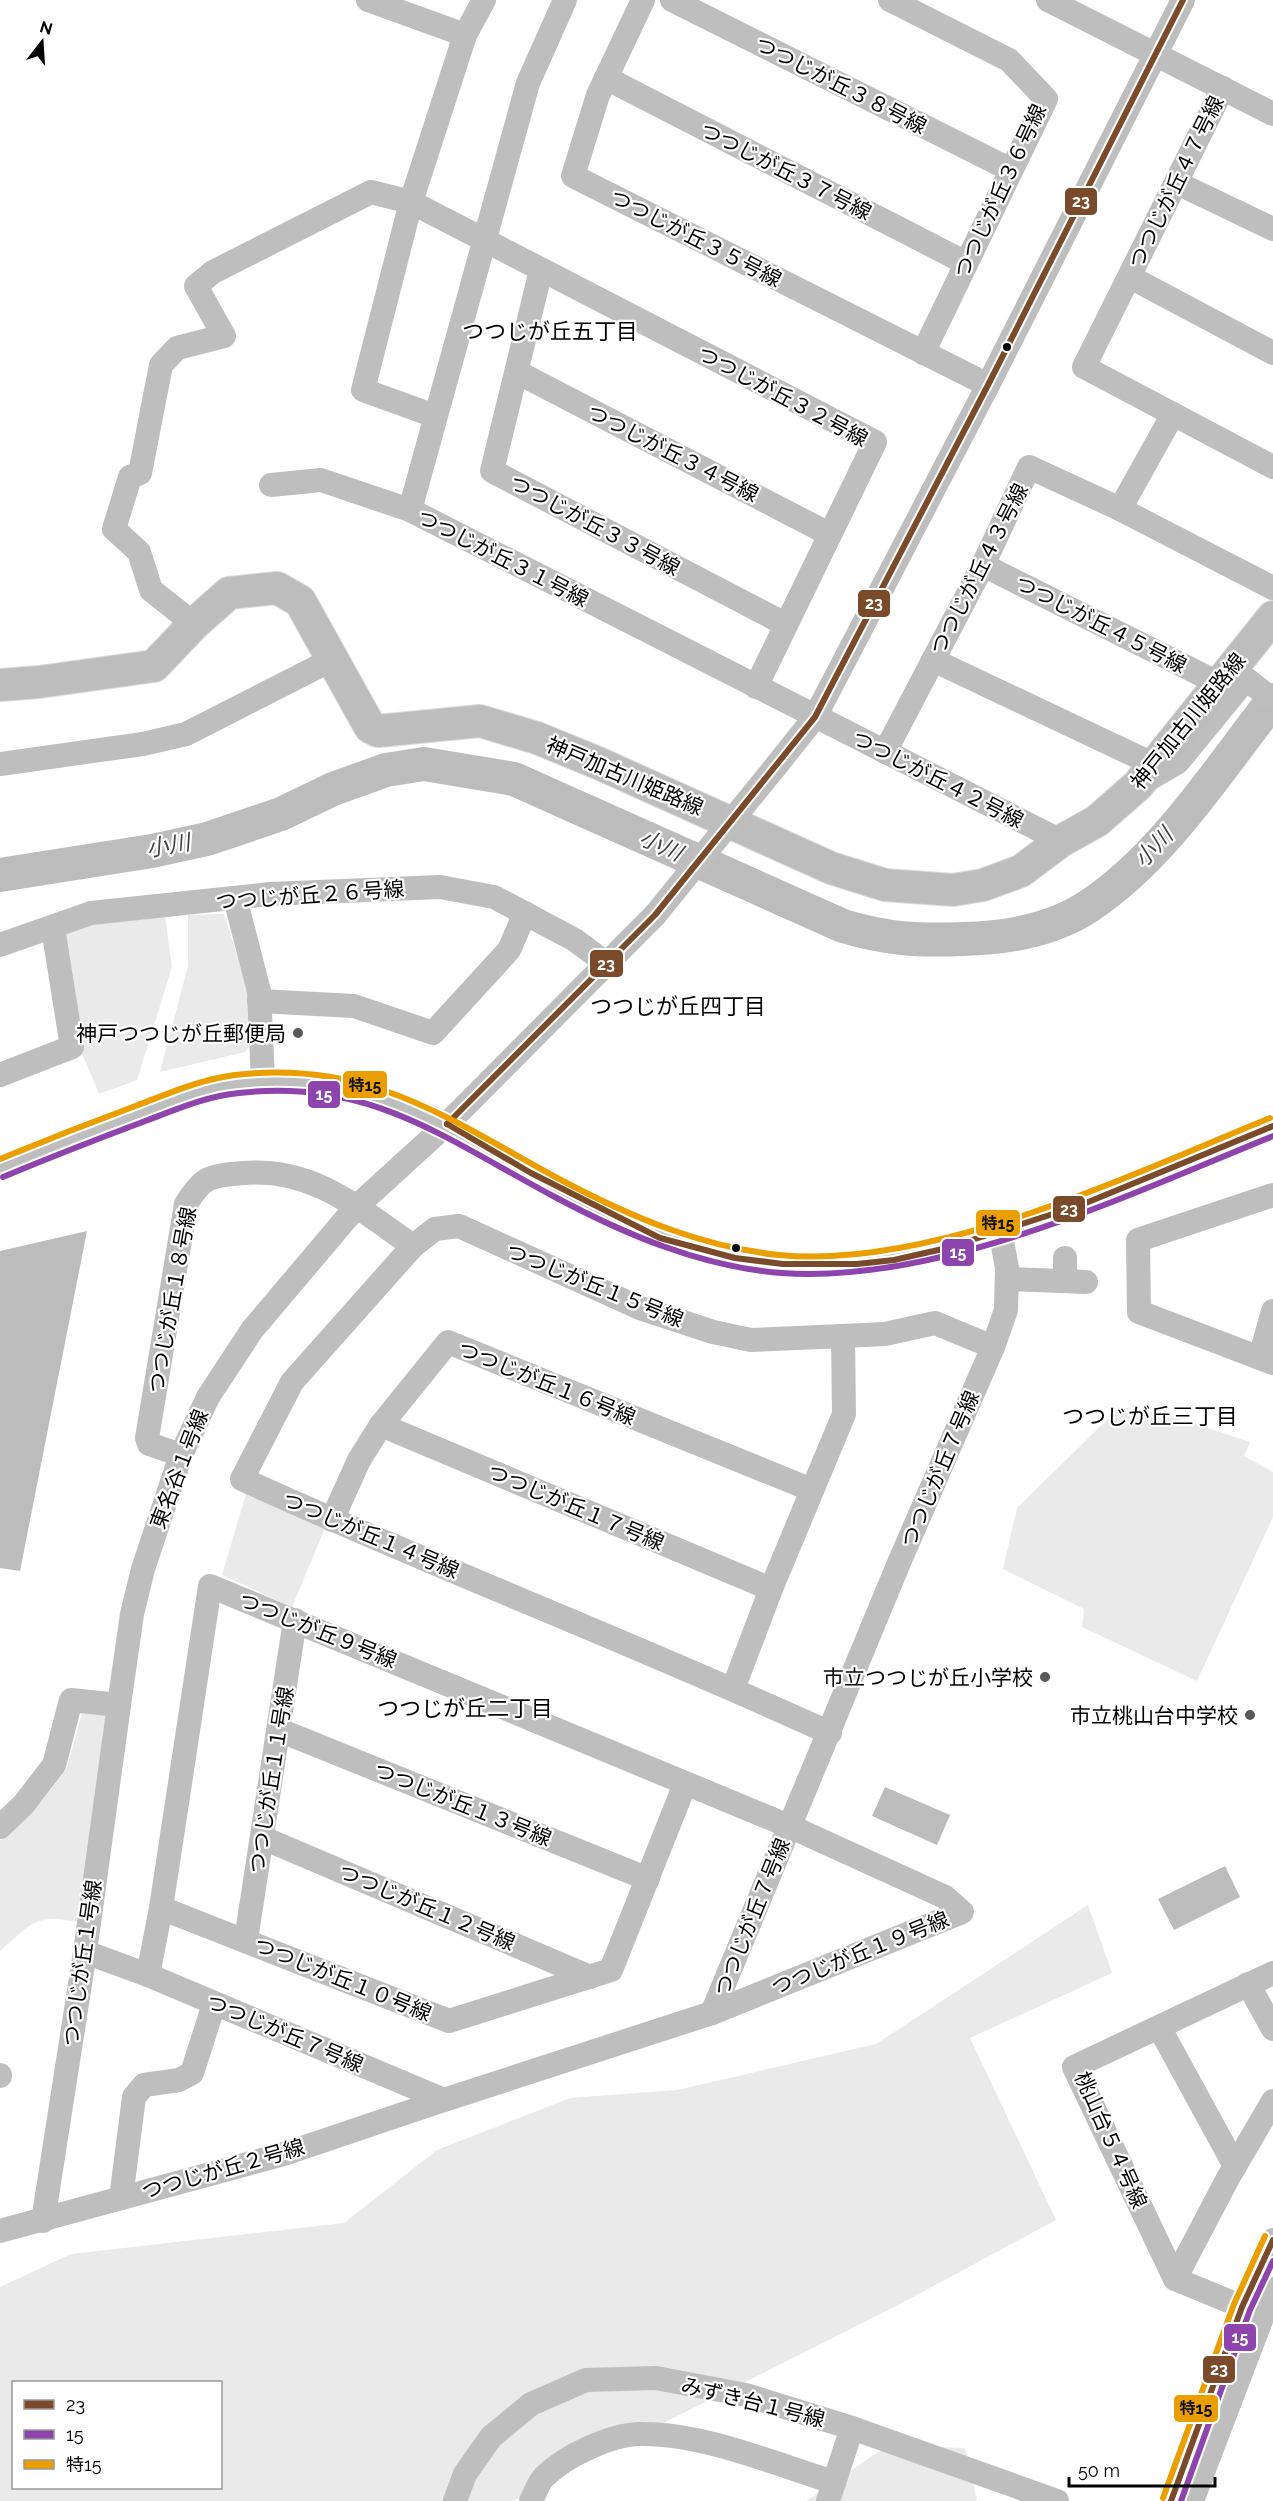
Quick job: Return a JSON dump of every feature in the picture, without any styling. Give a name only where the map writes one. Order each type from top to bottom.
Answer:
[{"type":"main road","name":"神戸加古川姫路線","points":[[0,685],[154,666],[194,624],[229,593],[277,588],[300,601],[370,727],[378,731],[480,721],[537,738],[831,868],[885,885],[952,890],[983,885],[1021,871],[1061,841],[1097,821],[1147,775],[1233,681],[1273,616]]},
{"type":"street","points":[[368,0],[465,35]]},
{"type":"street","points":[[435,416],[363,390],[411,202],[465,35],[484,0]]},
{"type":"street","name":"つつじが丘３１号線","points":[[565,0],[528,83],[410,510],[815,717]]},
{"type":"street","name":"つつじが丘３５号線","points":[[643,0],[598,95],[573,176],[988,385]]},
{"type":"street","name":"つつじが丘３８号線","points":[[672,0],[1011,170]]},
{"type":"street","name":"つつじが丘３６号線","points":[[890,0],[1009,60],[1046,99],[923,353]]},
{"type":"street","points":[[1048,0],[1273,114]]},
{"type":"street","points":[[607,964],[655,915],[815,717],[988,385],[1183,0]]},
{"type":"street","name":"つつじが丘３７号線","points":[[606,78],[966,263]]},
{"type":"street","name":"つつじが丘４７号線","points":[[1223,88],[1084,367],[1273,467]]},
{"type":"street","points":[[1177,183],[1273,229]]},
{"type":"street","name":"つつじが丘３２号線","points":[[194,624],[151,590],[139,552],[114,529],[130,477],[140,474],[161,364],[177,348],[224,336],[196,286],[213,272],[371,192],[411,202],[875,442],[756,687]]},
{"type":"street","name":"つつじが丘３３号線","points":[[541,270],[492,471],[785,624]]},
{"type":"street","name":"つつじが丘４７号線","points":[[1130,277],[1273,353]]},
{"type":"street","name":"つつじが丘３４号線","points":[[517,372],[830,534]]},
{"type":"street","points":[[1120,509],[1173,414]]},
{"type":"street","name":"つつじが丘４３号線","points":[[885,752],[983,565],[1029,467],[1120,509],[1273,588]]},
{"type":"street","points":[[271,484],[321,480],[410,510]]},
{"type":"street","name":"つつじが丘４５号線","points":[[983,565],[1273,700]]},
{"type":"street","points":[[0,764],[143,744],[186,734],[333,659]]},
{"type":"street","points":[[933,660],[1147,775]]},
{"type":"street","name":"つつじが丘４２号線","points":[[815,717],[1061,841]]},
{"type":"street","name":"つつじが丘２６号線","points":[[0,945],[91,913],[235,898],[440,887],[494,897],[575,940],[607,964]]},
{"type":"street","points":[[235,898],[259,1001],[263,1083]]},
{"type":"street","points":[[259,1001],[354,1006],[433,1033],[509,950],[525,913]]},
{"type":"street","points":[[0,1075],[72,1047],[53,928]]},
{"type":"street","name":"東名谷１号線","points":[[119,1705],[132,1614],[143,1569],[181,1455],[208,1397],[252,1330],[356,1207],[447,1124],[607,964]]},
{"type":"street","points":[[0,1169],[203,1090],[247,1083],[311,1084],[356,1091],[392,1101],[447,1124],[531,1173],[660,1238],[735,1258],[783,1264],[857,1263],[894,1260],[947,1248],[1082,1205],[1273,1126]]},
{"type":"street","name":"つつじが丘１８号線","points":[[181,1455],[149,1444],[147,1438],[186,1204],[195,1191],[212,1176],[257,1172],[297,1176],[330,1189],[356,1207]]},
{"type":"street","points":[[1273,1195],[1138,1240],[1139,1312],[1266,1360],[1273,1311]]},
{"type":"street","points":[[356,1207],[413,1245]]},
{"type":"street","name":"つつじが丘１５号線","points":[[413,1245],[435,1229],[459,1226],[640,1308],[713,1332],[751,1340],[885,1334],[935,1323],[993,1347]]},
{"type":"street","name":"つつじが丘７号線","points":[[85,1952],[148,1975],[444,2100],[712,2013],[901,1558],[993,1347],[1006,1310],[1007,1279],[1000,1230]]},
{"type":"street","name":"つつじが丘１４号線","points":[[413,1245],[292,1382],[242,1479],[332,1520],[733,1689],[830,1733]]},
{"type":"street","points":[[1007,1279],[1072,1274]]},
{"type":"street","points":[[733,1689],[771,1589],[844,1414],[843,1336]]},
{"type":"street","name":"つつじが丘１６号線","points":[[332,1520],[359,1460],[381,1425],[448,1342],[812,1490]]},
{"type":"street","name":"つつじが丘１７号線","points":[[381,1425],[771,1589]]},
{"type":"street","name":"つつじが丘９号線","points":[[148,1975],[161,1908],[210,1586],[789,1826]]},
{"type":"street","name":"つつじが丘１１号線","points":[[246,1940],[295,1620]]},
{"type":"street","points":[[0,1827],[24,1804],[54,1765],[71,1700],[119,1705]]},
{"type":"street","name":"つつじが丘１号線","points":[[43,2221],[85,1952],[119,1705]]},
{"type":"street","name":"つつじが丘１３号線","points":[[279,1730],[648,1879]]},
{"type":"street","name":"つつじが丘１０号線","points":[[161,1908],[449,2021],[611,1970],[685,1784]]},
{"type":"street","name":"つつじが丘１９号線","points":[[712,2013],[962,1912],[945,1897],[789,1826]]},
{"type":"street","name":"つつじが丘１２号線","points":[[263,1838],[590,1977]]},
{"type":"street","name":"桃山台５４号線","points":[[1175,2279],[1074,2067],[1273,1973]]},
{"type":"street","points":[[1248,1984],[1273,2029]]},
{"type":"street","points":[[121,2198],[134,2097],[144,2085],[179,2080],[192,2073],[214,2004]]},
{"type":"street","points":[[1159,2027],[1235,2166]]},
{"type":"street","name":"つつじが丘２号線","points":[[0,2231],[284,2154],[444,2100]]},
{"type":"street","points":[[1252,2311],[1175,2279],[1235,2166],[1273,2101]]},
{"type":"street","points":[[1192,2501],[1273,2240]]},
{"type":"street","points":[[1172,2501],[1252,2311],[1273,2289]]},
{"type":"street","name":"みずき台１号線","points":[[455,2501],[465,2474],[491,2437],[531,2404],[586,2380],[656,2378],[746,2395],[852,2428],[1057,2501]]},
{"type":"street","points":[[536,2500],[542,2478],[571,2457],[603,2442],[642,2433],[700,2441],[831,2492],[852,2428]]},
{"type":"shaded area","points":[[224,914],[247,986],[252,1043],[245,1052],[160,1072],[188,966],[188,915]]},
{"type":"shaded area","points":[[165,916],[172,967],[137,1080],[99,1094],[79,1046],[64,937],[70,927]]},
{"type":"shaded area","points":[[87,1231],[20,1571],[0,1568],[0,1251]]},
{"type":"shaded area","points":[[1120,1407],[1162,1413],[1250,1442],[1244,1456],[1273,1472],[1273,1517],[1197,1681],[1082,1627],[1084,1609],[1003,1569],[1017,1508]]},
{"type":"shaded area","points":[[246,1494],[325,1528],[292,1607],[222,1575]]},
{"type":"shaded area","points":[[83,1710],[107,1715],[78,1922],[52,1919],[34,1923],[0,1951],[0,1841],[43,1800],[67,1768]]},
{"type":"shaded area","points":[[885,1787],[950,1815],[937,1845],[872,1816]]},
{"type":"shaded area","points":[[1225,1866],[1240,1897],[1174,1930],[1158,1899]]},
{"type":"shaded area","points":[[1088,1905],[1112,1973],[970,2038],[1056,2220],[902,2303],[550,2480],[514,2501],[0,2501],[0,2287],[71,2254],[344,2223],[437,2150],[570,2098],[677,2090],[876,2044]]},
{"type":"shaded area","points":[[887,2446],[965,2448],[977,2501],[806,2501]]},
{"type":"waterway","name":"小川","points":[[0,875],[152,851],[207,839],[281,814],[333,789],[386,770],[424,764],[514,779],[843,926],[874,934],[916,939],[996,937],[1029,931],[1060,921],[1089,906],[1116,886],[1166,837],[1211,783],[1273,700]]},
{"type":"transit line","name":"23","points":[[447,1124],[655,915],[815,717],[988,385],[1183,0]]},
{"type":"transit line","name":"特15","points":[[0,1159],[162,1096],[210,1080],[235,1075],[284,1072],[328,1076],[408,1099],[484,1137],[563,1181],[615,1207],[668,1229],[750,1251],[779,1255],[838,1256],[900,1248],[964,1233],[1029,1213],[1156,1166],[1270,1118]]},
{"type":"transit line","name":"15","points":[[3,1177],[170,1112],[215,1097],[239,1093],[285,1091],[328,1095],[367,1104],[405,1117],[441,1134],[580,1210],[664,1247],[752,1270],[782,1273],[843,1273],[905,1265],[969,1250],[1033,1231],[1157,1184],[1273,1136]]},
{"type":"transit line","name":"23","points":[[447,1124],[531,1173],[660,1238],[735,1258],[783,1264],[857,1264],[894,1260],[947,1248],[1081,1205],[1273,1126]]},
{"type":"transit line","name":"特15","points":[[1163,2498],[1234,2304],[1265,2236]]},
{"type":"transit line","name":"23","points":[[1171,2501],[1242,2307],[1273,2240]]},
{"type":"transit line","name":"15","points":[[1181,2501],[1250,2310],[1273,2261]]},
{"type":"place","name":"神戸つつじが丘郵便局","points":[[298,1033]]},
{"type":"place","name":"市立つつじが丘小学校","points":[[1045,1677]]},
{"type":"place","name":"市立桃山台中学校","points":[[1250,1715]]},
{"type":"district","name":"つつじが丘五丁目","points":[[550,331]]},
{"type":"district","name":"つつじが丘四丁目","points":[[678,1006]]},
{"type":"district","name":"つつじが丘三丁目","points":[[1150,1416]]},
{"type":"district","name":"つつじが丘二丁目","points":[[465,1708]]}]
